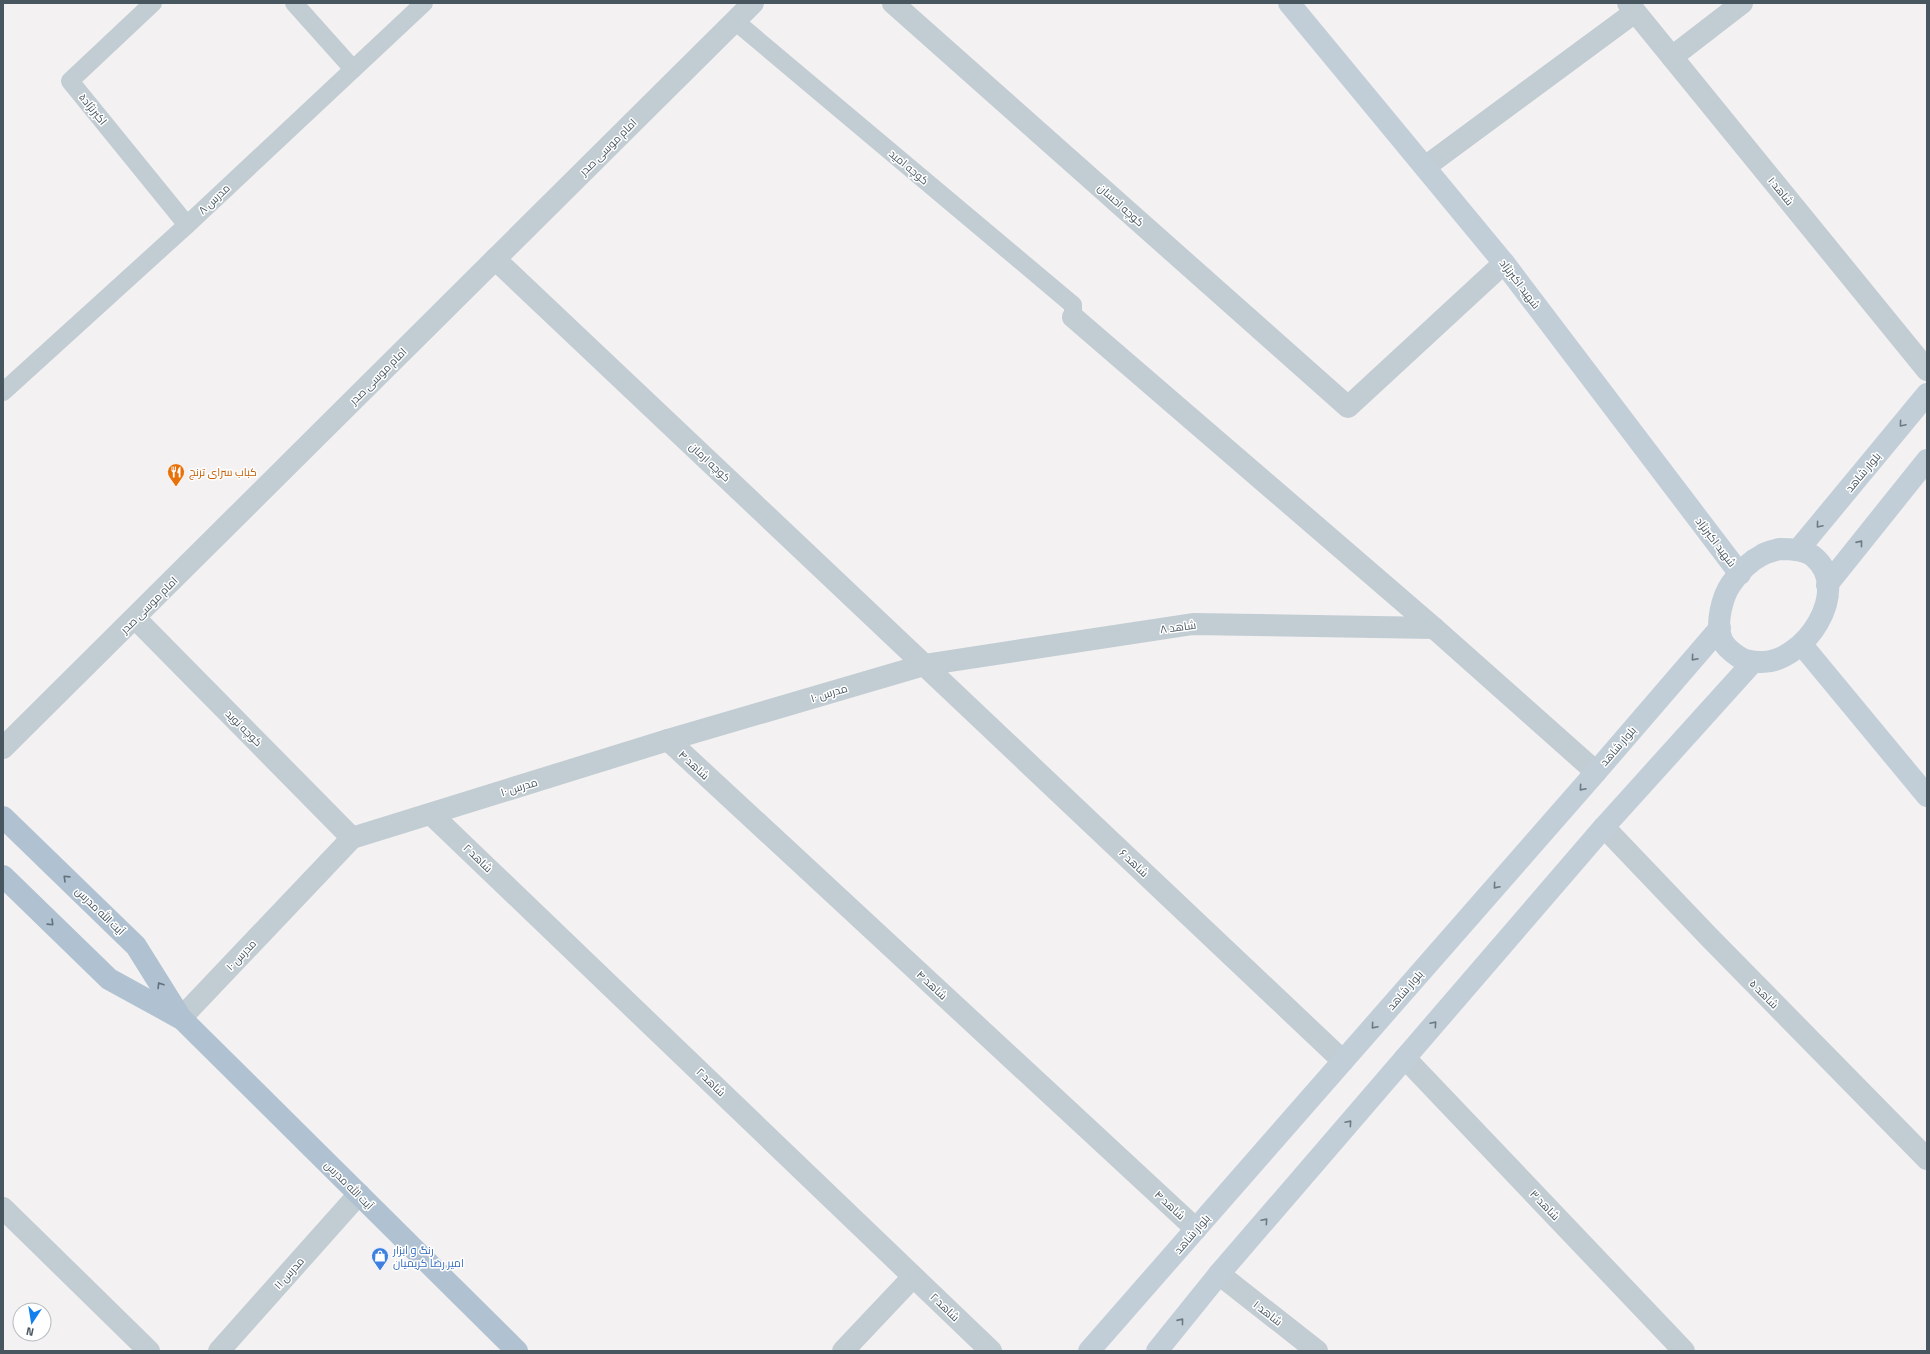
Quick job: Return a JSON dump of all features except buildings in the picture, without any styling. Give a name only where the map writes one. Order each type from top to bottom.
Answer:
[{"type":"main road","name":"آیت الله مدرس","points":[[3,817],[136,946],[181,1018],[517,1351]]},
{"type":"main road","name":"آیت الله مدرس","points":[[3,876],[109,978],[181,1018]]},
{"type":"street","name":"امام موسی صدر","points":[[3,748],[753,3]]},
{"type":"street","name":"کوچه احسان","points":[[893,3],[1348,407],[1504,263]]},
{"type":"street","name":"شهید اکبرنژاد","points":[[1289,3],[1504,263],[1740,574]]},
{"type":"street","points":[[1672,57],[1742,3]]},
{"type":"street","points":[[1424,167],[1631,7]]},
{"type":"street","name":"شاهد۱۰","points":[[1631,7],[1927,370]]},
{"type":"street","name":"کوچه ارمان","points":[[495,259],[924,664]]},
{"type":"street","points":[[1073,317],[1434,628],[1596,772]]},
{"type":"street","name":"بلوار شاهد","points":[[1798,550],[1927,394]]},
{"type":"street","points":[[1827,585],[1927,460]]},
{"type":"street","points":[[1779,549],[1798,550],[1813,556],[1826,572],[1826,601],[1814,630],[1802,645],[1785,656],[1769,662],[1753,662],[1742,659],[1731,652],[1722,640],[1720,628],[1725,598],[1731,585],[1746,567],[1762,555],[1779,549]]},
{"type":"street","name":"کوچه نوید","points":[[135,618],[352,838]]},
{"type":"street","name":"شاهد ۸","points":[[924,664],[1193,624],[1434,628]]},
{"type":"street","name":"بلوار شاهد","points":[[1089,1351],[1596,772],[1720,628]]},
{"type":"street","points":[[1802,645],[1927,796]]},
{"type":"street","points":[[1157,1351],[1219,1274],[1604,827],[1753,662]]},
{"type":"street","name":"مدرس ۱۰","points":[[181,1018],[352,838],[668,740],[924,664]]},
{"type":"street","name":"شاهد ۶","points":[[924,664],[1343,1061]]},
{"type":"street","name":"شاهد ۴","points":[[668,740],[1196,1229]]},
{"type":"street","name":"شاهد ۲","points":[[432,814],[991,1351]]},
{"type":"street","name":"شاهد ۵","points":[[1604,827],[1710,938],[1927,1159]]},
{"type":"street","name":"شاهد ۳","points":[[1405,1058],[1684,1351]]},
{"type":"street","name":"مدرس ۱۱","points":[[219,1351],[359,1194]]},
{"type":"street","points":[[3,1208],[149,1351]]},
{"type":"street","name":"شاهد ۱","points":[[1219,1274],[1317,1351]]},
{"type":"street","points":[[843,1351],[913,1277]]},
{"type":"lane","name":"اکبرنژاد۵","points":[[153,3],[70,81],[187,224]]},
{"type":"lane","points":[[294,3],[353,69]]},
{"type":"lane","name":"مدرس ۸","points":[[3,392],[187,224],[424,3]]},
{"type":"lane","name":"کوچه امید","points":[[735,21],[1073,305],[1073,317]]},
{"type":"place","name":"کباب سرای ترنج","points":[[176,487]]},
{"type":"place","name":"رنگ و ابزار امیر رضا کریمیان","points":[[380,1271]]}]
